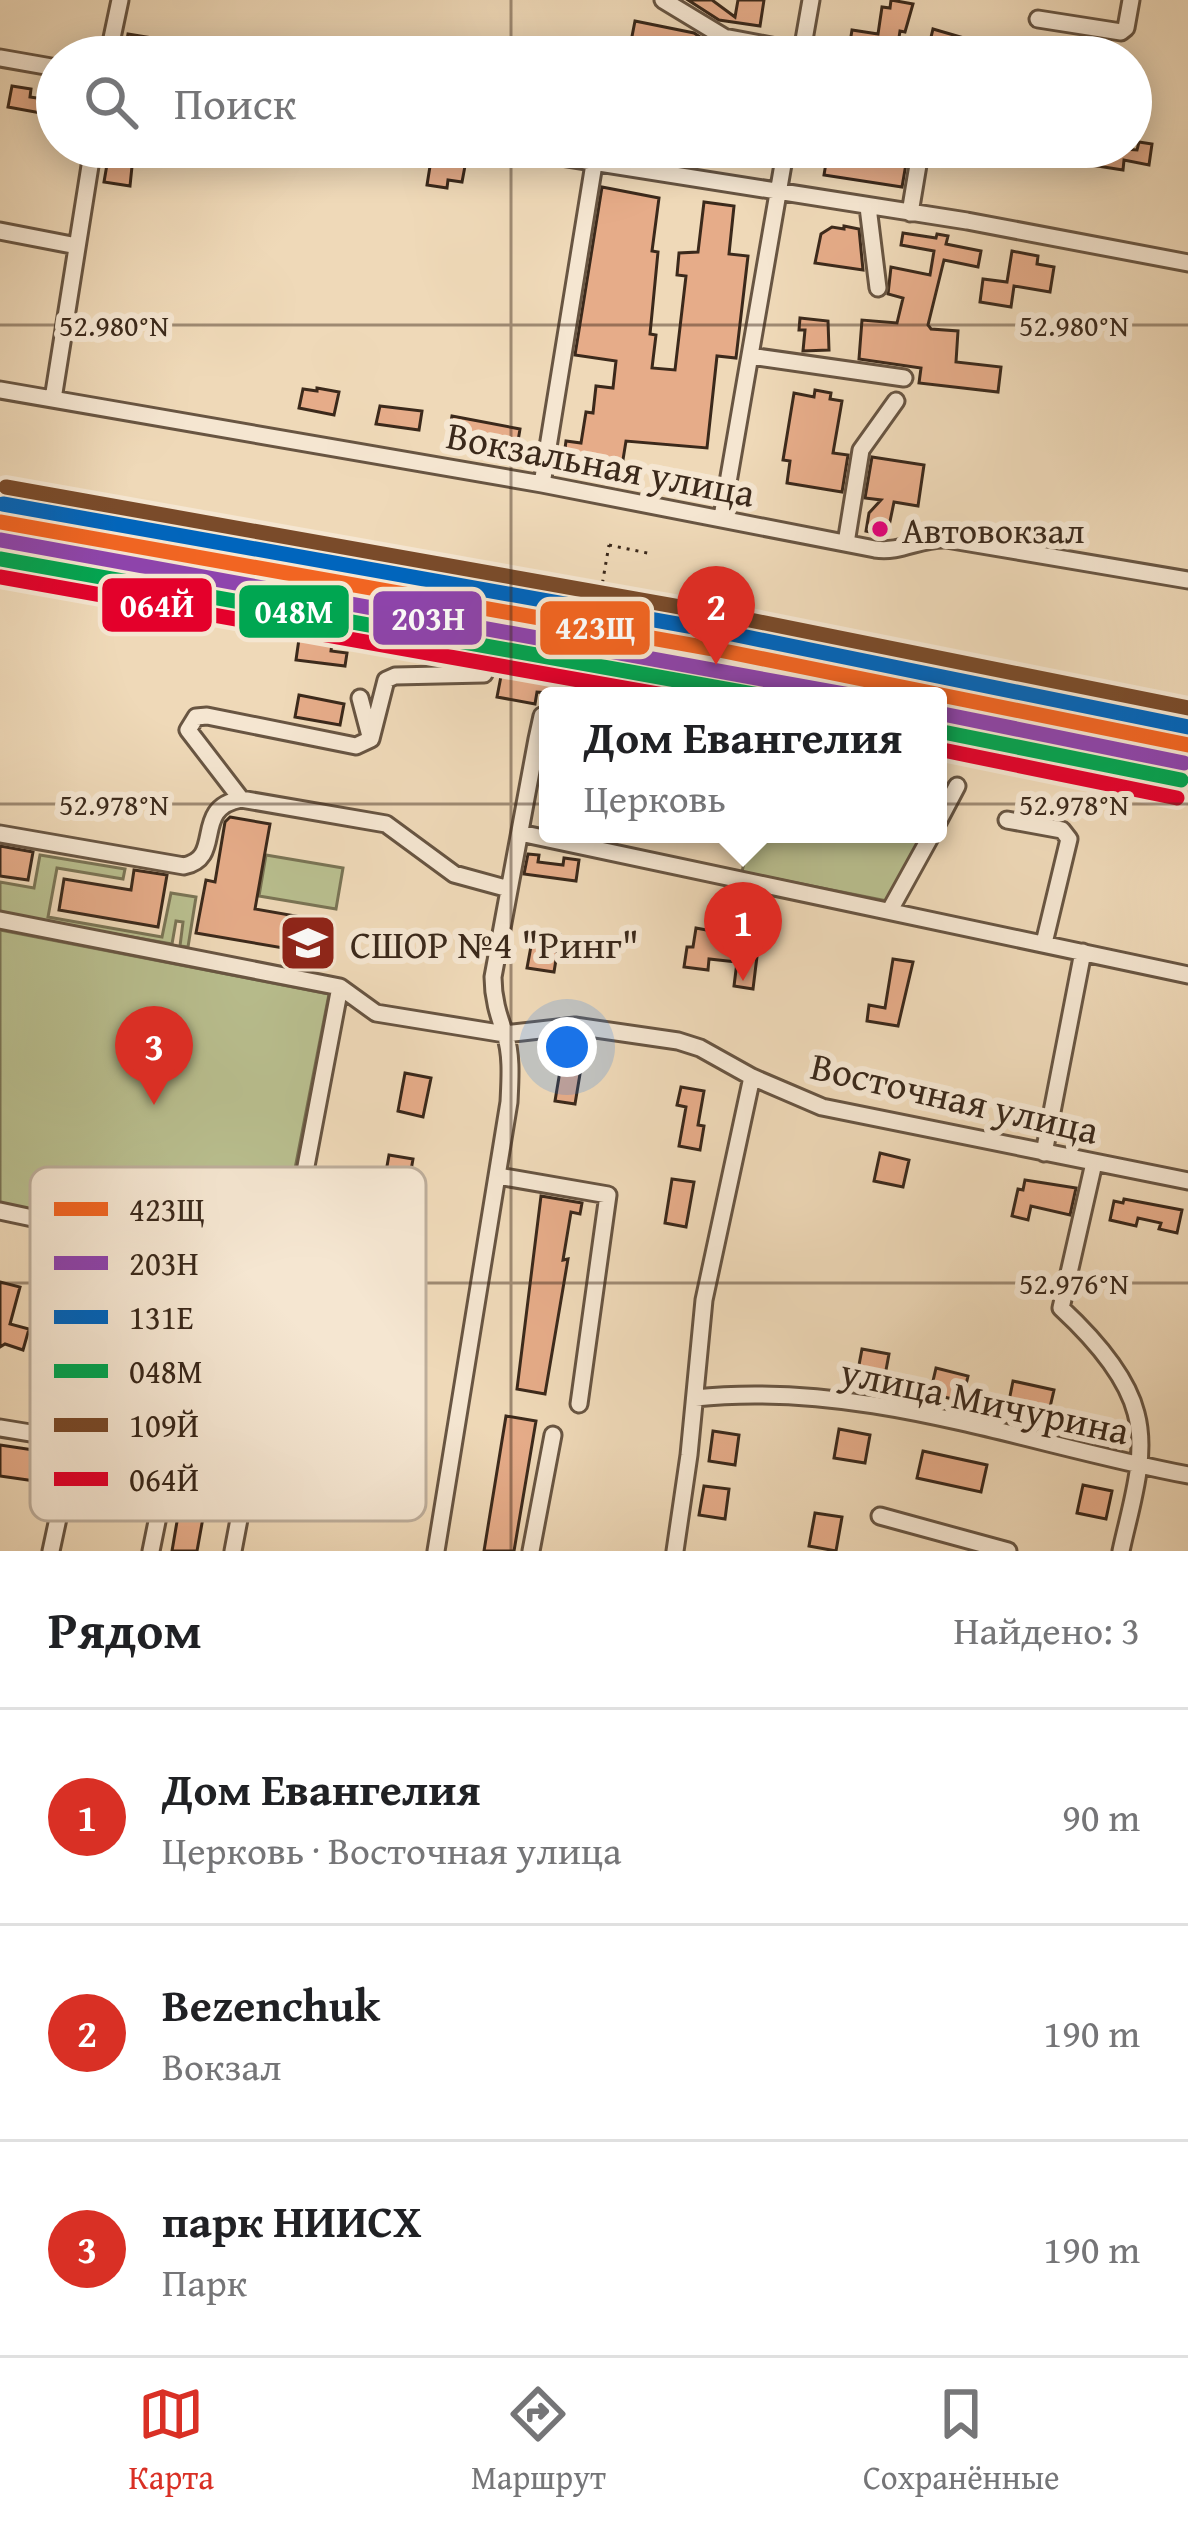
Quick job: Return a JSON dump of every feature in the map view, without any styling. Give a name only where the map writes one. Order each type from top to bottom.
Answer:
[{"type":"street","points":[[113,36],[120,0]]},
{"type":"street","points":[[663,0],[722,36]]},
{"type":"street","points":[[805,36],[811,0]]},
{"type":"street","points":[[1038,19],[1121,32],[1126,28],[1129,0],[1109,0]]},
{"type":"street","points":[[0,58],[36,64]]},
{"type":"street","points":[[53,399],[90,168]]},
{"type":"street","points":[[542,484],[593,168]]},
{"type":"street","points":[[619,168],[1188,263]]},
{"type":"street","points":[[722,518],[782,168]]},
{"type":"street","points":[[910,213],[918,168]]},
{"type":"street","points":[[868,207],[878,288]]},
{"type":"street","points":[[0,231],[77,246]]},
{"type":"street","points":[[749,356],[904,377]]},
{"type":"street","name":"Вокзальная улица","points":[[0,390],[542,484],[889,551],[946,538],[1188,580]]},
{"type":"street","points":[[846,543],[862,450],[896,401]]},
{"type":"street","points":[[371,739],[386,680],[484,674]]},
{"type":"street","points":[[360,698],[371,739]]},
{"type":"street","points":[[241,799],[188,730],[196,717],[356,746],[371,739]]},
{"type":"street","points":[[436,1551],[509,1102],[505,1034],[496,1013],[493,977],[539,732]]},
{"type":"street","points":[[947,806],[958,786]]},
{"type":"street","points":[[0,834],[184,866],[197,864],[205,855],[217,809],[241,799],[386,824],[454,874],[509,890]]},
{"type":"street","points":[[1007,820],[1062,830],[1069,839],[1044,943]]},
{"type":"street","points":[[520,833],[539,837]]},
{"type":"street","points":[[568,843],[1188,975]]},
{"type":"street","points":[[890,910],[927,843]]},
{"type":"street","name":"Восточная улица","points":[[0,920],[340,987],[376,1013],[505,1034],[575,1026],[658,1037],[700,1048],[800,1099],[844,1113],[1188,1181]]},
{"type":"street","points":[[1044,1153],[1083,952]]},
{"type":"street","points":[[305,1167],[340,987]]},
{"type":"street","points":[[675,1551],[704,1300],[752,1077]]},
{"type":"street","points":[[1094,1163],[1061,1308],[1086,1331],[1136,1413],[1139,1466],[1121,1551]]},
{"type":"street","points":[[498,1176],[608,1196],[579,1404]]},
{"type":"street","points":[[0,1211],[30,1217]]},
{"type":"street","name":"улица Мичурина","points":[[695,1398],[731,1394],[823,1399],[950,1418],[1188,1475]]},
{"type":"street","points":[[0,1428],[30,1433]]},
{"type":"street","points":[[531,1551],[553,1435]]},
{"type":"street","points":[[880,1516],[1008,1551]]},
{"type":"street","points":[[51,1551],[57,1521]]},
{"type":"street","points":[[152,1551],[158,1521]]},
{"type":"street","points":[[232,1551],[238,1521]]},
{"type":"path","points":[[585,687],[609,545],[652,554]]},
{"type":"path","points":[[593,640],[652,648],[650,661]]},
{"type":"green space","points":[[748,843],[919,843],[887,901],[742,872]]},
{"type":"green space","points":[[40,855],[125,869],[123,879],[57,868],[48,917],[162,937],[171,893],[196,897],[188,947],[180,946],[183,922],[176,921],[172,944],[0,914],[0,882],[34,888]]},
{"type":"green space","points":[[266,855],[343,868],[336,909],[259,896]]},
{"type":"green space","points":[[0,930],[329,994],[295,1167],[30,1167],[30,1211],[0,1204]]},
{"type":"building","points":[[688,0],[712,0],[735,17],[738,0],[764,0],[760,26],[719,20]]},
{"type":"building","points":[[891,0],[913,4],[905,32],[851,36],[852,30],[878,34],[882,7],[890,8]]},
{"type":"building","points":[[635,21],[698,36],[632,36]]},
{"type":"building","points":[[933,29],[957,36],[931,36]]},
{"type":"building","points":[[12,86],[31,89],[30,97],[36,98],[36,112],[8,107]]},
{"type":"building","points":[[106,168],[132,168],[130,186],[104,182]]},
{"type":"building","points":[[430,168],[465,168],[462,182],[448,180],[447,188],[427,185]]},
{"type":"building","points":[[825,168],[905,168],[902,187],[824,175]]},
{"type":"building","points":[[602,187],[659,198],[652,251],[658,252],[650,334],[656,335],[652,368],[675,370],[686,276],[677,275],[679,253],[698,252],[704,202],[734,206],[729,254],[748,256],[736,358],[717,356],[707,448],[626,441],[621,472],[563,463],[566,441],[581,443],[586,412],[593,413],[596,386],[613,388],[616,361],[575,355]]},
{"type":"building","points":[[844,226],[859,229],[863,270],[815,263],[821,234]]},
{"type":"building","points":[[903,233],[948,236],[946,244],[981,251],[978,267],[944,260],[928,325],[958,331],[956,362],[1001,367],[998,392],[919,383],[921,368],[859,359],[862,320],[897,323],[903,298],[888,294],[891,267],[930,275],[934,251],[901,245]]},
{"type":"building","points":[[1012,251],[1038,256],[1037,264],[1054,267],[1050,292],[1014,286],[1011,307],[980,302],[983,279],[1007,282]]},
{"type":"building","points":[[800,318],[828,321],[829,350],[803,351],[805,330],[799,330]]},
{"type":"building","points":[[303,389],[339,392],[334,415],[299,408]]},
{"type":"building","points":[[815,390],[842,401],[833,453],[848,455],[842,492],[787,483],[790,461],[783,460],[794,393],[814,397]]},
{"type":"building","points":[[380,406],[422,411],[419,430],[376,424]]},
{"type":"building","points":[[452,416],[520,429],[516,453],[448,438]]},
{"type":"building","points":[[872,457],[924,465],[918,506],[894,502],[888,531],[880,529],[879,534],[866,531],[869,513],[881,500],[865,498]]},
{"type":"building","points":[[300,632],[333,636],[331,651],[347,653],[345,666],[296,660]]},
{"type":"building","points":[[502,671],[569,677],[567,687],[539,687],[535,704],[497,697]]},
{"type":"building","points":[[299,695],[344,704],[340,725],[295,717]]},
{"type":"building","points":[[230,817],[270,824],[255,909],[318,920],[313,953],[196,933],[206,880],[215,882],[225,822]]},
{"type":"building","points":[[0,846],[33,852],[28,880],[0,876]]},
{"type":"building","points":[[528,854],[539,855],[538,862],[563,865],[564,858],[579,860],[576,881],[524,874]]},
{"type":"building","points":[[134,870],[167,875],[158,927],[59,910],[64,879],[131,890]]},
{"type":"building","points":[[696,928],[759,940],[753,989],[734,986],[737,962],[709,959],[708,970],[684,967]]},
{"type":"building","points":[[534,930],[560,935],[554,972],[527,968]]},
{"type":"building","points":[[893,959],[913,962],[898,1026],[867,1021],[869,1005],[885,1008]]},
{"type":"building","points":[[561,1065],[581,1068],[575,1104],[555,1101]]},
{"type":"building","points":[[405,1073],[431,1078],[423,1117],[398,1111]]},
{"type":"building","points":[[681,1087],[704,1091],[698,1125],[704,1126],[700,1150],[679,1146],[686,1107],[677,1105]]},
{"type":"building","points":[[880,1153],[909,1160],[903,1187],[874,1181]]},
{"type":"building","points":[[389,1155],[413,1159],[412,1167],[387,1167]]},
{"type":"building","points":[[672,1179],[694,1182],[686,1227],[665,1223]]},
{"type":"building","points":[[1025,1180],[1076,1188],[1070,1215],[1031,1206],[1028,1220],[1012,1216]]},
{"type":"building","points":[[541,1196],[582,1203],[580,1214],[571,1212],[563,1260],[568,1259],[545,1394],[517,1389]]},
{"type":"building","points":[[1124,1199],[1182,1210],[1177,1233],[1138,1218],[1136,1226],[1110,1220],[1114,1201],[1123,1203]]},
{"type":"building","points":[[0,1282],[20,1287],[10,1324],[29,1329],[23,1350],[5,1344],[0,1347]]},
{"type":"building","points":[[862,1349],[889,1354],[883,1386],[856,1381]]},
{"type":"building","points":[[936,1368],[968,1376],[962,1401],[930,1394]]},
{"type":"building","points":[[1013,1381],[1054,1390],[1047,1420],[1007,1411]]},
{"type":"building","points":[[506,1416],[536,1421],[514,1551],[484,1551]]},
{"type":"building","points":[[839,1429],[870,1435],[865,1463],[834,1458]]},
{"type":"building","points":[[713,1431],[739,1435],[735,1465],[709,1461]]},
{"type":"building","points":[[0,1445],[30,1449],[30,1480],[0,1476]]},
{"type":"building","points":[[923,1451],[987,1465],[981,1492],[917,1478]]},
{"type":"building","points":[[1083,1485],[1112,1491],[1106,1519],[1077,1513]]},
{"type":"building","points":[[704,1486],[729,1489],[725,1519],[699,1515]]},
{"type":"building","points":[[815,1513],[842,1517],[836,1551],[809,1546]]},
{"type":"building","points":[[177,1521],[202,1521],[197,1551],[172,1551]]},
{"type":"railway","points":[[0,511],[720,639],[1188,734]]},
{"type":"railway","points":[[0,557],[702,687]]},
{"type":"railway","points":[[0,576],[298,626]]},
{"type":"railway","points":[[947,734],[1188,781]]},
{"type":"transit line","name":"109Й","points":[[6,487],[725,615],[1188,708]]},
{"type":"transit line","name":"131Е","points":[[3,504],[722,632],[1188,727]]},
{"type":"transit line","name":"423Щ","points":[[0,522],[902,687]]},
{"type":"transit line","name":"203Н","points":[[0,540],[806,687]]},
{"type":"transit line","name":"048М","points":[[0,559],[715,687]]},
{"type":"transit line","name":"064Й","points":[[0,577],[618,687]]},
{"type":"transit line","name":"423Щ","points":[[947,696],[1188,745]]},
{"type":"transit line","name":"203Н","points":[[947,715],[1184,763]]},
{"type":"transit line","name":"048М","points":[[947,733],[1181,780]]},
{"type":"transit line","name":"064Й","points":[[947,751],[1177,798]]},
{"type":"place","name":"Автовокзал","points":[[880,529]]},
{"type":"place","name":"Bezenchuk","points":[[716,665]]},
{"type":"place","name":"СШОР №4 \"Ринг\"","points":[[308,943]]},
{"type":"place","name":"Дом Евангелия","points":[[743,981]]},
{"type":"place","name":"парк НИИСХ","points":[[154,1105]]}]
